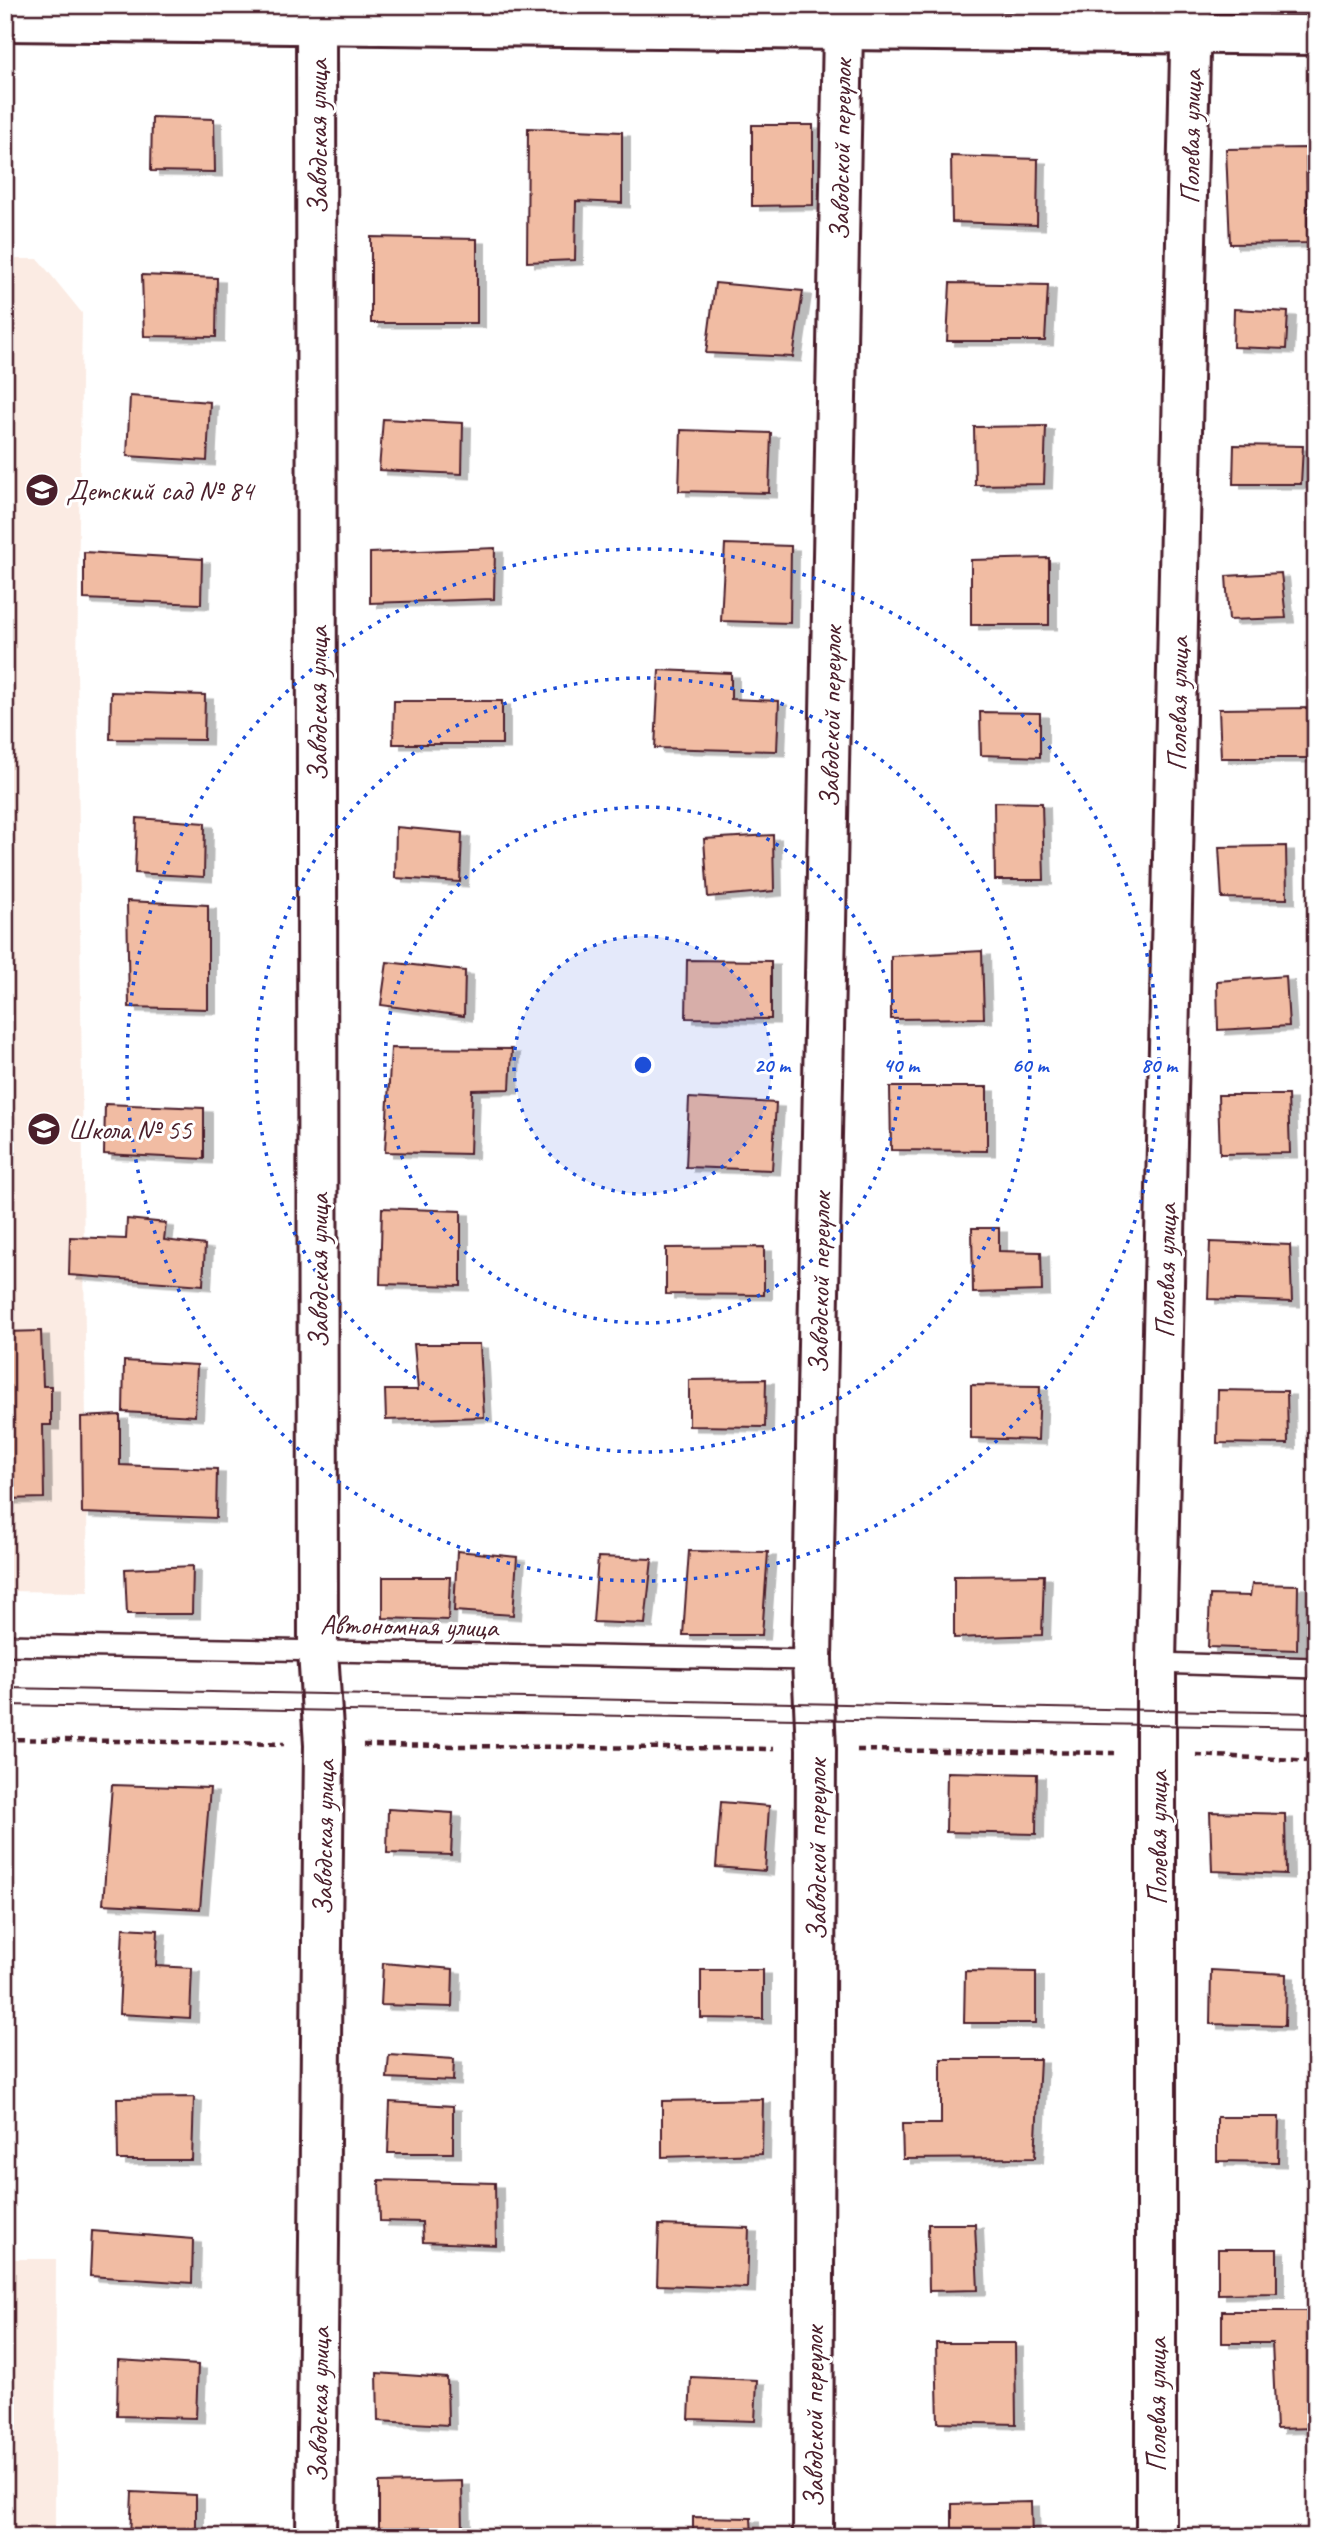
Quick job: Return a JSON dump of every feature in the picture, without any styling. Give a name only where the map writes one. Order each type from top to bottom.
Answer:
[{"type":"street","points":[[5,21],[316,15],[843,30],[1192,20],[1316,36]]},
{"type":"street","name":"Заводская улица","points":[[316,15],[318,1651],[324,1745],[316,2537]]},
{"type":"street","name":"Полевая улица","points":[[1156,2537],[1156,1663],[1192,20]]},
{"type":"street","name":"Заводской переулок","points":[[813,2537],[816,1749],[812,1660],[843,30]]},
{"type":"lane","name":"Автономная улица","points":[[5,1645],[812,1660]]},
{"type":"lane","points":[[1156,1663],[1316,1668]]},
{"type":"path","points":[[5,1739],[324,1745],[1157,1753],[1316,1761]]},
{"type":"shaded area","name":"Школа № 55","points":[[5,259],[38,259],[82,313],[77,668],[88,1592],[5,1591]]},
{"type":"shaded area","points":[[5,2259],[56,2259],[55,2537],[5,2537]]},
{"type":"building","points":[[152,117],[214,119],[215,172],[151,171]]},
{"type":"building","points":[[752,125],[813,125],[813,205],[752,206]]},
{"type":"building","points":[[528,128],[622,132],[622,203],[576,201],[575,260],[527,262]]},
{"type":"building","points":[[1306,148],[1308,243],[1230,244],[1226,149]]},
{"type":"building","points":[[951,156],[1038,159],[1037,225],[952,222]]},
{"type":"building","points":[[371,237],[477,239],[477,323],[371,323]]},
{"type":"building","points":[[142,275],[217,278],[216,337],[144,336]]},
{"type":"building","points":[[715,283],[803,291],[793,357],[706,353]]},
{"type":"building","points":[[950,283],[1048,285],[1045,341],[947,341]]},
{"type":"building","points":[[1234,309],[1288,312],[1286,349],[1233,347]]},
{"type":"building","points":[[130,396],[210,402],[207,461],[127,456]]},
{"type":"building","points":[[383,419],[463,423],[462,474],[379,470]]},
{"type":"building","points":[[1046,426],[1044,484],[975,485],[974,427]]},
{"type":"building","points":[[681,430],[771,433],[769,493],[679,491]]},
{"type":"building","points":[[1234,445],[1303,446],[1301,484],[1233,484]]},
{"type":"building","points":[[725,544],[791,546],[790,623],[721,621]]},
{"type":"building","points":[[495,548],[494,599],[370,603],[370,553]]},
{"type":"building","points":[[84,552],[202,559],[201,604],[84,599]]},
{"type":"building","points":[[1049,558],[1049,625],[971,625],[971,560]]},
{"type":"building","points":[[1281,573],[1286,618],[1229,620],[1226,576]]},
{"type":"building","points":[[659,670],[731,673],[731,699],[779,701],[777,751],[655,748]]},
{"type":"building","points":[[111,692],[205,695],[204,740],[110,739]]},
{"type":"building","points":[[394,701],[502,701],[502,744],[393,744]]},
{"type":"building","points":[[1316,708],[1316,758],[1221,758],[1219,709]]},
{"type":"building","points":[[980,712],[1040,713],[1040,757],[981,755]]},
{"type":"building","points":[[994,802],[1042,803],[1044,880],[995,880]]},
{"type":"building","points":[[137,818],[205,823],[204,877],[135,873]]},
{"type":"building","points":[[396,827],[462,833],[460,882],[395,878]]},
{"type":"building","points":[[773,835],[774,891],[708,897],[704,839]]},
{"type":"building","points":[[1286,846],[1287,899],[1222,898],[1219,847]]},
{"type":"building","points":[[127,901],[208,905],[208,1009],[129,1007]]},
{"type":"building","points":[[982,951],[984,1018],[891,1019],[891,956]]},
{"type":"building","points":[[687,960],[771,961],[771,1019],[686,1018]]},
{"type":"building","points":[[387,962],[465,971],[464,1016],[381,1005]]},
{"type":"building","points":[[1286,976],[1289,1026],[1218,1030],[1217,981]]},
{"type":"building","points":[[391,1048],[512,1049],[510,1089],[472,1090],[470,1154],[385,1152]]},
{"type":"building","points":[[890,1087],[987,1087],[987,1151],[891,1150]]},
{"type":"building","points":[[1218,1095],[1288,1095],[1290,1153],[1220,1154]]},
{"type":"building","points":[[689,1098],[776,1103],[772,1170],[686,1167]]},
{"type":"building","points":[[105,1104],[204,1108],[204,1159],[104,1154]]},
{"type":"building","points":[[382,1208],[461,1211],[461,1286],[380,1284]]},
{"type":"building","points":[[127,1219],[166,1223],[164,1240],[205,1245],[203,1285],[69,1275],[70,1237],[126,1239]]},
{"type":"building","points":[[972,1228],[999,1228],[999,1251],[1041,1252],[1042,1291],[973,1293]]},
{"type":"building","points":[[1210,1242],[1290,1245],[1292,1302],[1208,1299]]},
{"type":"building","points":[[764,1247],[764,1295],[666,1294],[666,1248]]},
{"type":"building","points":[[41,1331],[43,1386],[51,1386],[51,1425],[43,1425],[44,1498],[5,1499],[5,1332]]},
{"type":"building","points":[[414,1344],[480,1344],[484,1417],[386,1420],[385,1390],[418,1390]]},
{"type":"building","points":[[124,1361],[197,1365],[195,1416],[123,1412]]},
{"type":"building","points":[[766,1379],[765,1427],[689,1426],[689,1380]]},
{"type":"building","points":[[971,1385],[1040,1386],[1038,1440],[971,1438]]},
{"type":"building","points":[[1218,1390],[1287,1391],[1288,1444],[1217,1443]]},
{"type":"building","points":[[120,1415],[120,1465],[217,1469],[216,1518],[82,1513],[81,1417]]},
{"type":"building","points":[[457,1551],[517,1557],[513,1615],[454,1611]]},
{"type":"building","points":[[689,1551],[768,1552],[762,1635],[683,1635]]},
{"type":"building","points":[[598,1557],[652,1559],[645,1624],[593,1622]]},
{"type":"building","points":[[193,1566],[192,1614],[127,1614],[125,1569]]},
{"type":"building","points":[[1044,1575],[1042,1635],[954,1638],[954,1576]]},
{"type":"building","points":[[383,1577],[450,1577],[448,1620],[383,1618]]},
{"type":"building","points":[[1252,1584],[1298,1585],[1297,1650],[1208,1647],[1210,1595],[1250,1596]]},
{"type":"building","points":[[947,1772],[1037,1774],[1036,1834],[946,1832]]},
{"type":"building","points":[[112,1785],[210,1788],[200,1909],[103,1904]]},
{"type":"building","points":[[721,1802],[769,1806],[765,1871],[716,1867]]},
{"type":"building","points":[[388,1809],[453,1813],[451,1855],[387,1853]]},
{"type":"building","points":[[1210,1812],[1285,1814],[1286,1874],[1212,1871]]},
{"type":"building","points":[[123,1928],[158,1930],[156,1966],[192,1968],[190,2018],[119,2014]]},
{"type":"building","points":[[383,1963],[453,1969],[452,2007],[381,2005]]},
{"type":"building","points":[[701,1970],[763,1970],[763,2019],[701,2018]]},
{"type":"building","points":[[1211,1970],[1286,1974],[1285,2026],[1210,2024]]},
{"type":"building","points":[[965,1971],[1036,1972],[1036,2023],[964,2023]]},
{"type":"building","points":[[389,2055],[454,2059],[453,2081],[387,2078]]},
{"type":"building","points":[[941,2059],[1040,2059],[1035,2158],[903,2159],[902,2124],[941,2124]]},
{"type":"building","points":[[194,2097],[192,2160],[118,2160],[117,2098]]},
{"type":"building","points":[[763,2099],[762,2154],[662,2157],[662,2101]]},
{"type":"building","points":[[390,2102],[453,2106],[453,2153],[388,2153]]},
{"type":"building","points":[[1217,2117],[1279,2117],[1278,2162],[1217,2161]]},
{"type":"building","points":[[379,2180],[495,2183],[496,2245],[423,2242],[422,2222],[380,2221]]},
{"type":"building","points":[[928,2224],[975,2224],[978,2290],[929,2291]]},
{"type":"building","points":[[659,2225],[749,2228],[747,2288],[657,2285]]},
{"type":"building","points":[[92,2231],[193,2239],[192,2283],[90,2276]]},
{"type":"building","points":[[1218,2249],[1277,2249],[1277,2293],[1218,2294]]},
{"type":"building","points":[[1222,2311],[1316,2311],[1316,2428],[1276,2429],[1272,2343],[1222,2343]]},
{"type":"building","points":[[936,2343],[1015,2343],[1016,2424],[938,2422]]},
{"type":"building","points":[[118,2360],[198,2365],[196,2418],[117,2416]]},
{"type":"building","points":[[377,2373],[447,2378],[448,2425],[378,2421]]},
{"type":"building","points":[[691,2377],[757,2380],[755,2421],[689,2419]]},
{"type":"building","points":[[462,2481],[463,2532],[379,2535],[379,2483]]},
{"type":"building","points":[[132,2492],[196,2495],[196,2537],[130,2537]]},
{"type":"building","points":[[1031,2502],[1032,2537],[908,2537],[908,2530],[952,2530],[952,2504]]},
{"type":"building","points":[[693,2517],[751,2518],[752,2537],[693,2537]]},
{"type":"building","points":[[1215,2532],[1285,2533],[1285,2537],[1215,2537]]},
{"type":"tram line","points":[[5,1688],[1316,1713]]},
{"type":"tram line","points":[[5,1705],[1316,1728]]},
{"type":"place","name":"Детский сад № 84","points":[[42,490]]},
{"type":"place","name":"Школа № 55","points":[[44,1129]]}]
